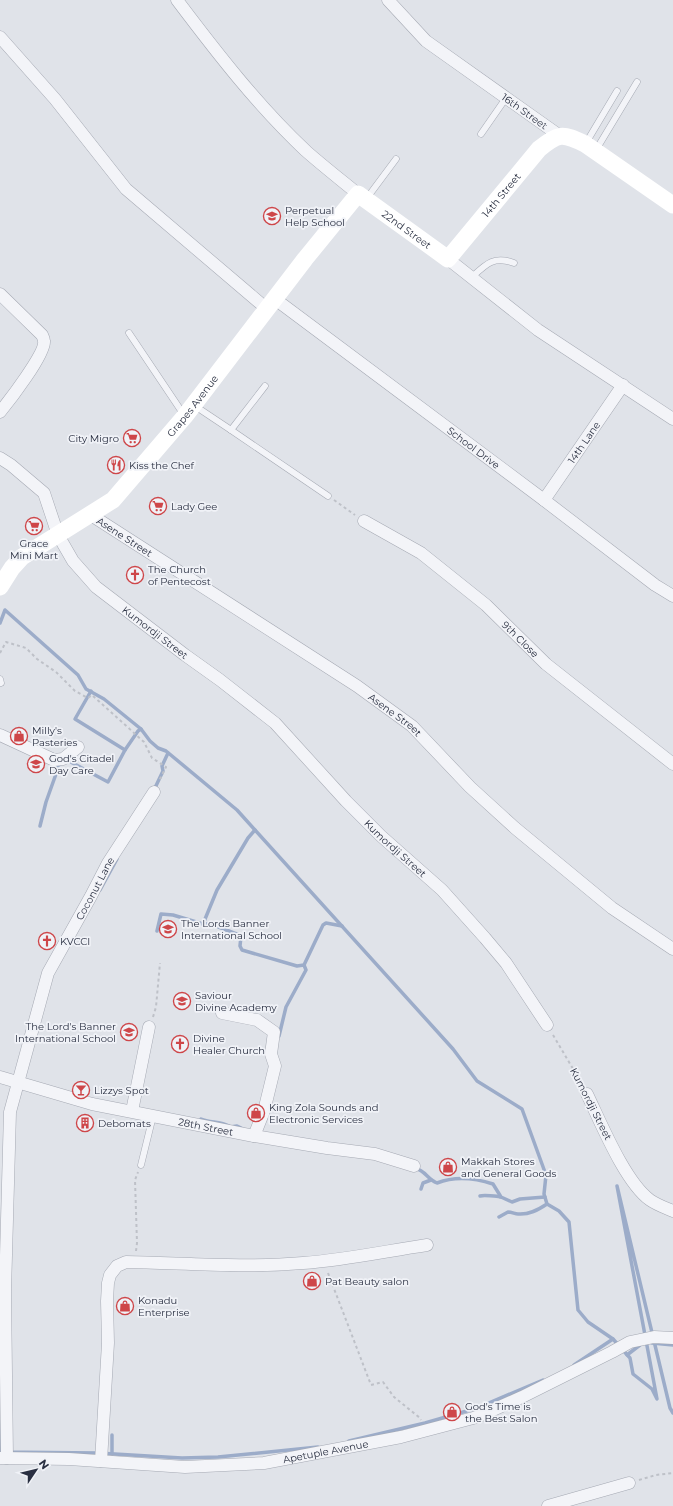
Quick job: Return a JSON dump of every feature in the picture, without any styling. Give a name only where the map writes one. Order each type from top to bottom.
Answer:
[{"type":"street","name":"22nd Street","points":[[177,0],[231,70],[307,152],[362,197],[448,259],[538,330],[673,419]]},
{"type":"street","name":"16th Street","points":[[388,0],[426,41],[560,136],[574,139],[590,148],[673,205]]},
{"type":"street","name":"School Drive","points":[[0,37],[55,100],[126,189],[271,304],[544,500],[655,585],[673,596]]},
{"type":"street","name":"14th Street","points":[[448,259],[539,149],[560,136]]},
{"type":"street","name":"Grapes Avenue","points":[[2,584],[12,568],[22,558],[113,500],[190,410],[305,259],[362,197]]},
{"type":"street","points":[[0,294],[42,335],[44,341],[44,347],[34,364],[20,386],[0,412]]},
{"type":"street","name":"14th Lane","points":[[544,500],[623,385]]},
{"type":"street","name":"Kumordji Street","points":[[0,458],[44,492],[58,535],[73,561],[96,586],[275,723],[346,801],[381,836],[442,890],[506,963],[547,1025]]},
{"type":"street","name":"Asene Street","points":[[91,515],[357,686],[412,726],[470,787],[515,828],[612,908],[673,949]]},
{"type":"street","name":"9th Close","points":[[364,521],[421,552],[486,605],[546,664],[673,764]]},
{"type":"street","points":[[0,735],[54,760],[63,760],[78,747]]},
{"type":"street","name":"Coconut Lane","points":[[3,1458],[5,1291],[10,1112],[48,973],[108,863],[154,792]]},
{"type":"street","points":[[222,1013],[257,1020],[274,1032],[271,1054],[275,1066],[264,1111],[254,1136]]},
{"type":"street","points":[[132,1111],[150,1027]]},
{"type":"street","name":"28th Street","points":[[0,1077],[92,1104],[254,1136],[375,1154],[414,1166]]},
{"type":"street","name":"Kumordji Street","points":[[587,1094],[621,1164],[634,1183],[650,1200],[673,1211]]},
{"type":"street","points":[[101,1462],[108,1343],[108,1283],[110,1275],[117,1266],[126,1262],[265,1264],[324,1262],[427,1245]]},
{"type":"street","name":"Apetuple Avenue","points":[[3,1458],[69,1459],[185,1467],[264,1463],[401,1437],[477,1416],[522,1397],[630,1342],[654,1337],[673,1338]]},
{"type":"street","points":[[548,1506],[629,1483]]},
{"type":"lane","points":[[590,148],[637,82]]},
{"type":"lane","points":[[590,148],[617,91]]},
{"type":"lane","points":[[481,134],[506,98]]},
{"type":"lane","points":[[362,197],[396,159]]},
{"type":"lane","points":[[471,278],[491,261],[501,260],[514,263]]},
{"type":"lane","points":[[129,333],[190,410],[231,430],[328,496]]},
{"type":"lane","points":[[231,430],[265,386]]},
{"type":"lane","points":[[141,1165],[153,1116]]},
{"type":"path","points":[[328,496],[364,521]]},
{"type":"path","points":[[0,653],[6,642],[26,648],[37,659],[60,675],[76,691],[88,698],[92,695],[144,742],[152,758],[166,767],[154,792]]},
{"type":"path","points":[[150,1027],[156,1007],[160,963]]},
{"type":"path","name":"Kumordji Street","points":[[547,1025],[587,1094]]},
{"type":"path","points":[[135,1262],[137,1243],[135,1180],[141,1165]]},
{"type":"path","points":[[324,1262],[353,1334],[371,1385],[383,1382],[394,1397],[420,1418],[424,1431]]},
{"type":"path","points":[[629,1483],[656,1475],[673,1473]]},
{"type":"waterway","points":[[0,623],[5,610],[78,675],[86,689],[104,699],[141,729],[150,741],[158,748],[166,751],[237,810],[453,1049],[477,1081],[522,1109],[546,1175],[544,1194],[547,1204],[559,1211],[569,1222],[578,1310],[588,1322],[613,1339],[630,1358],[633,1374],[652,1389],[657,1399],[617,1186],[670,1408],[673,1413]]},
{"type":"waterway","points":[[91,691],[75,719],[125,750],[141,729]]},
{"type":"waterway","points":[[67,760],[108,782],[125,750]]},
{"type":"waterway","points":[[154,790],[163,771],[162,766],[168,753]]},
{"type":"waterway","points":[[40,826],[46,802],[56,774],[56,767],[60,764]]},
{"type":"waterway","points":[[157,931],[161,914],[173,915],[203,924],[217,890],[248,838],[255,830]]},
{"type":"waterway","points":[[100,890],[117,859]]},
{"type":"waterway","points":[[203,924],[211,924],[241,936],[240,946],[242,950],[297,966],[304,965],[323,925],[326,923],[342,926]]},
{"type":"waterway","points":[[279,1036],[286,1007],[306,970],[304,965]]},
{"type":"waterway","points":[[201,1119],[222,1123],[229,1126]]},
{"type":"waterway","points":[[230,1127],[237,1126],[245,1130]]},
{"type":"waterway","points":[[415,1168],[422,1171],[437,1183],[451,1179],[465,1179],[479,1180],[493,1184],[501,1197],[512,1202],[520,1199],[545,1197]]},
{"type":"waterway","points":[[421,1189],[423,1183],[431,1180]]},
{"type":"waterway","points":[[480,1196],[500,1197]]},
{"type":"waterway","points":[[499,1217],[508,1212],[518,1214],[530,1213],[547,1204]]},
{"type":"waterway","points":[[574,1365],[613,1339]]},
{"type":"waterway","points":[[652,1343],[673,1345]]},
{"type":"waterway","points":[[627,1355],[640,1345]]},
{"type":"waterway","points":[[349,1441],[425,1423],[477,1408],[543,1380]]},
{"type":"waterway","points":[[1,1422],[0,1452],[98,1453],[182,1458],[218,1457],[318,1447]]},
{"type":"waterway","points":[[112,1435],[112,1454]]},
{"type":"place","name":"Perpetual Help School","points":[[272,216]]},
{"type":"place","name":"City Migro","points":[[132,438]]},
{"type":"place","name":"Kiss the Chef","points":[[116,465]]},
{"type":"place","name":"Lady Gee","points":[[158,506]]},
{"type":"place","name":"Grace Mini Mart","points":[[34,526]]},
{"type":"place","name":"The Church of Pentecost","points":[[135,575]]},
{"type":"place","name":"Milly's Pasteries","points":[[19,736]]},
{"type":"place","name":"God's Citadel Day Care","points":[[36,764]]},
{"type":"place","name":"The Lords Banner International School","points":[[168,929]]},
{"type":"place","name":"KVCCI","points":[[47,941]]},
{"type":"place","name":"Saviour Divine Academy","points":[[182,1001]]},
{"type":"place","name":"The Lord's Banner International School","points":[[129,1032]]},
{"type":"place","name":"Divine Healer Church","points":[[180,1044]]},
{"type":"place","name":"Lizzys Spot","points":[[81,1090]]},
{"type":"place","name":"King Zola Sounds and Electronic Services","points":[[256,1113]]},
{"type":"place","name":"Debomats","points":[[85,1123]]},
{"type":"place","name":"Makkah Stores and General Goods","points":[[448,1167]]},
{"type":"place","name":"Pat Beauty salon","points":[[312,1281]]},
{"type":"place","name":"Konadu Enterprise","points":[[125,1306]]},
{"type":"place","name":"God's Time is the Best Salon","points":[[452,1412]]}]
